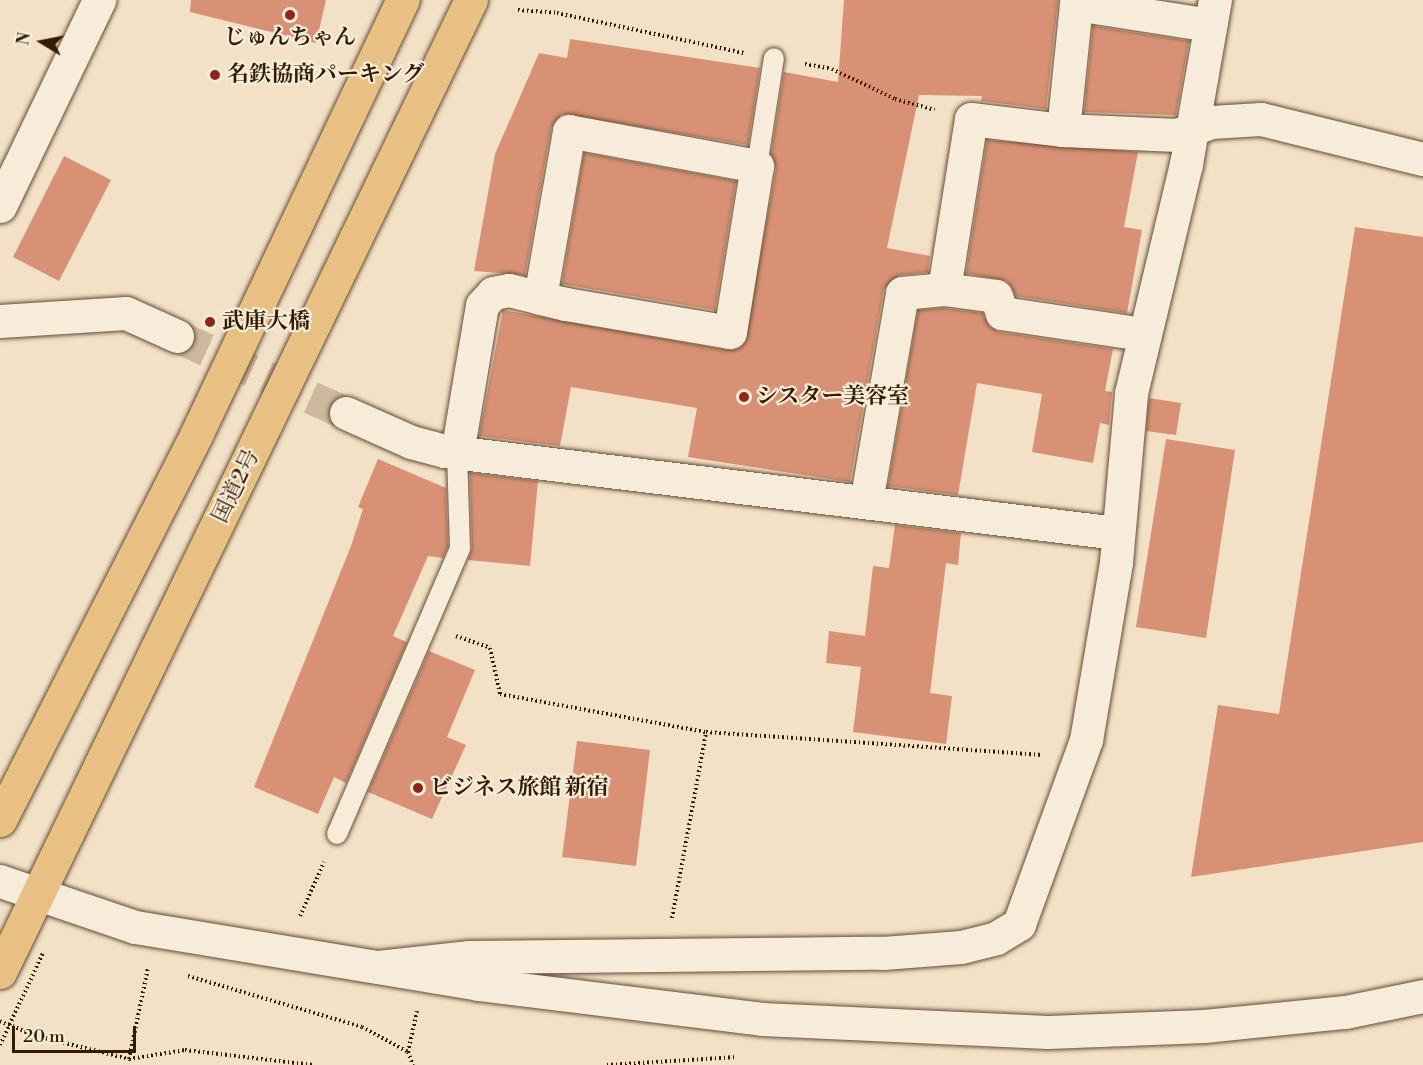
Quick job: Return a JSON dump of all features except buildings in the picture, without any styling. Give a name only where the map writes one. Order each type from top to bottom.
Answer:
[{"type":"highway","points":[[0,820],[196,435],[403,0]]},
{"type":"highway","name":"国道2号","points":[[0,972],[36,893],[471,0]]},
{"type":"street","points":[[0,206],[99,0]]},
{"type":"street","points":[[378,967],[469,957],[883,952],[961,947],[996,938],[1019,924],[1080,758],[1114,573],[1123,447],[1142,334],[1156,294],[1193,129],[1212,13],[1071,2],[1063,130]]},
{"type":"street","points":[[944,289],[971,118],[1063,130],[1177,135],[1211,122],[1261,119],[1423,159]]},
{"type":"street","points":[[457,453],[482,305],[494,293],[509,290],[540,298],[730,332],[757,166],[570,131],[540,298]]},
{"type":"street","points":[[866,502],[902,292],[944,289],[996,296],[1002,313],[1142,334]]},
{"type":"street","points":[[0,321],[126,313],[177,336]]},
{"type":"street","points":[[346,413],[411,442],[457,453],[1117,533]]},
{"type":"street","points":[[0,881],[135,927],[378,967],[762,1019],[1048,1032],[1204,1026],[1345,1012],[1423,996]]},
{"type":"lane","points":[[757,166],[774,58]]},
{"type":"lane","points":[[337,834],[424,626],[460,548],[457,453]]},
{"type":"path","points":[[424,626],[490,648],[500,694],[706,732],[1080,758]]},
{"type":"path","points":[[676,891],[706,732]]},
{"type":"path","points":[[284,952],[337,834]]},
{"type":"path","points":[[0,1045],[44,953]]},
{"type":"path","points":[[129,1059],[149,968]]},
{"type":"path","points":[[183,973],[362,1027],[408,1052],[413,1065]]},
{"type":"path","points":[[0,1021],[37,1036],[129,1059],[185,1050],[314,1065]]},
{"type":"tunnel","points":[[177,336],[346,413]]},
{"type":"place","name":"じゅんちゃん","points":[[290,15]]},
{"type":"place","name":"名鉄協商パーキング","points":[[215,75]]},
{"type":"place","name":"武庫大橋","points":[[210,322]]},
{"type":"place","name":"シスター美容室","points":[[744,397]]},
{"type":"place","name":"ビジネス旅館 新宿","points":[[418,788]]}]
